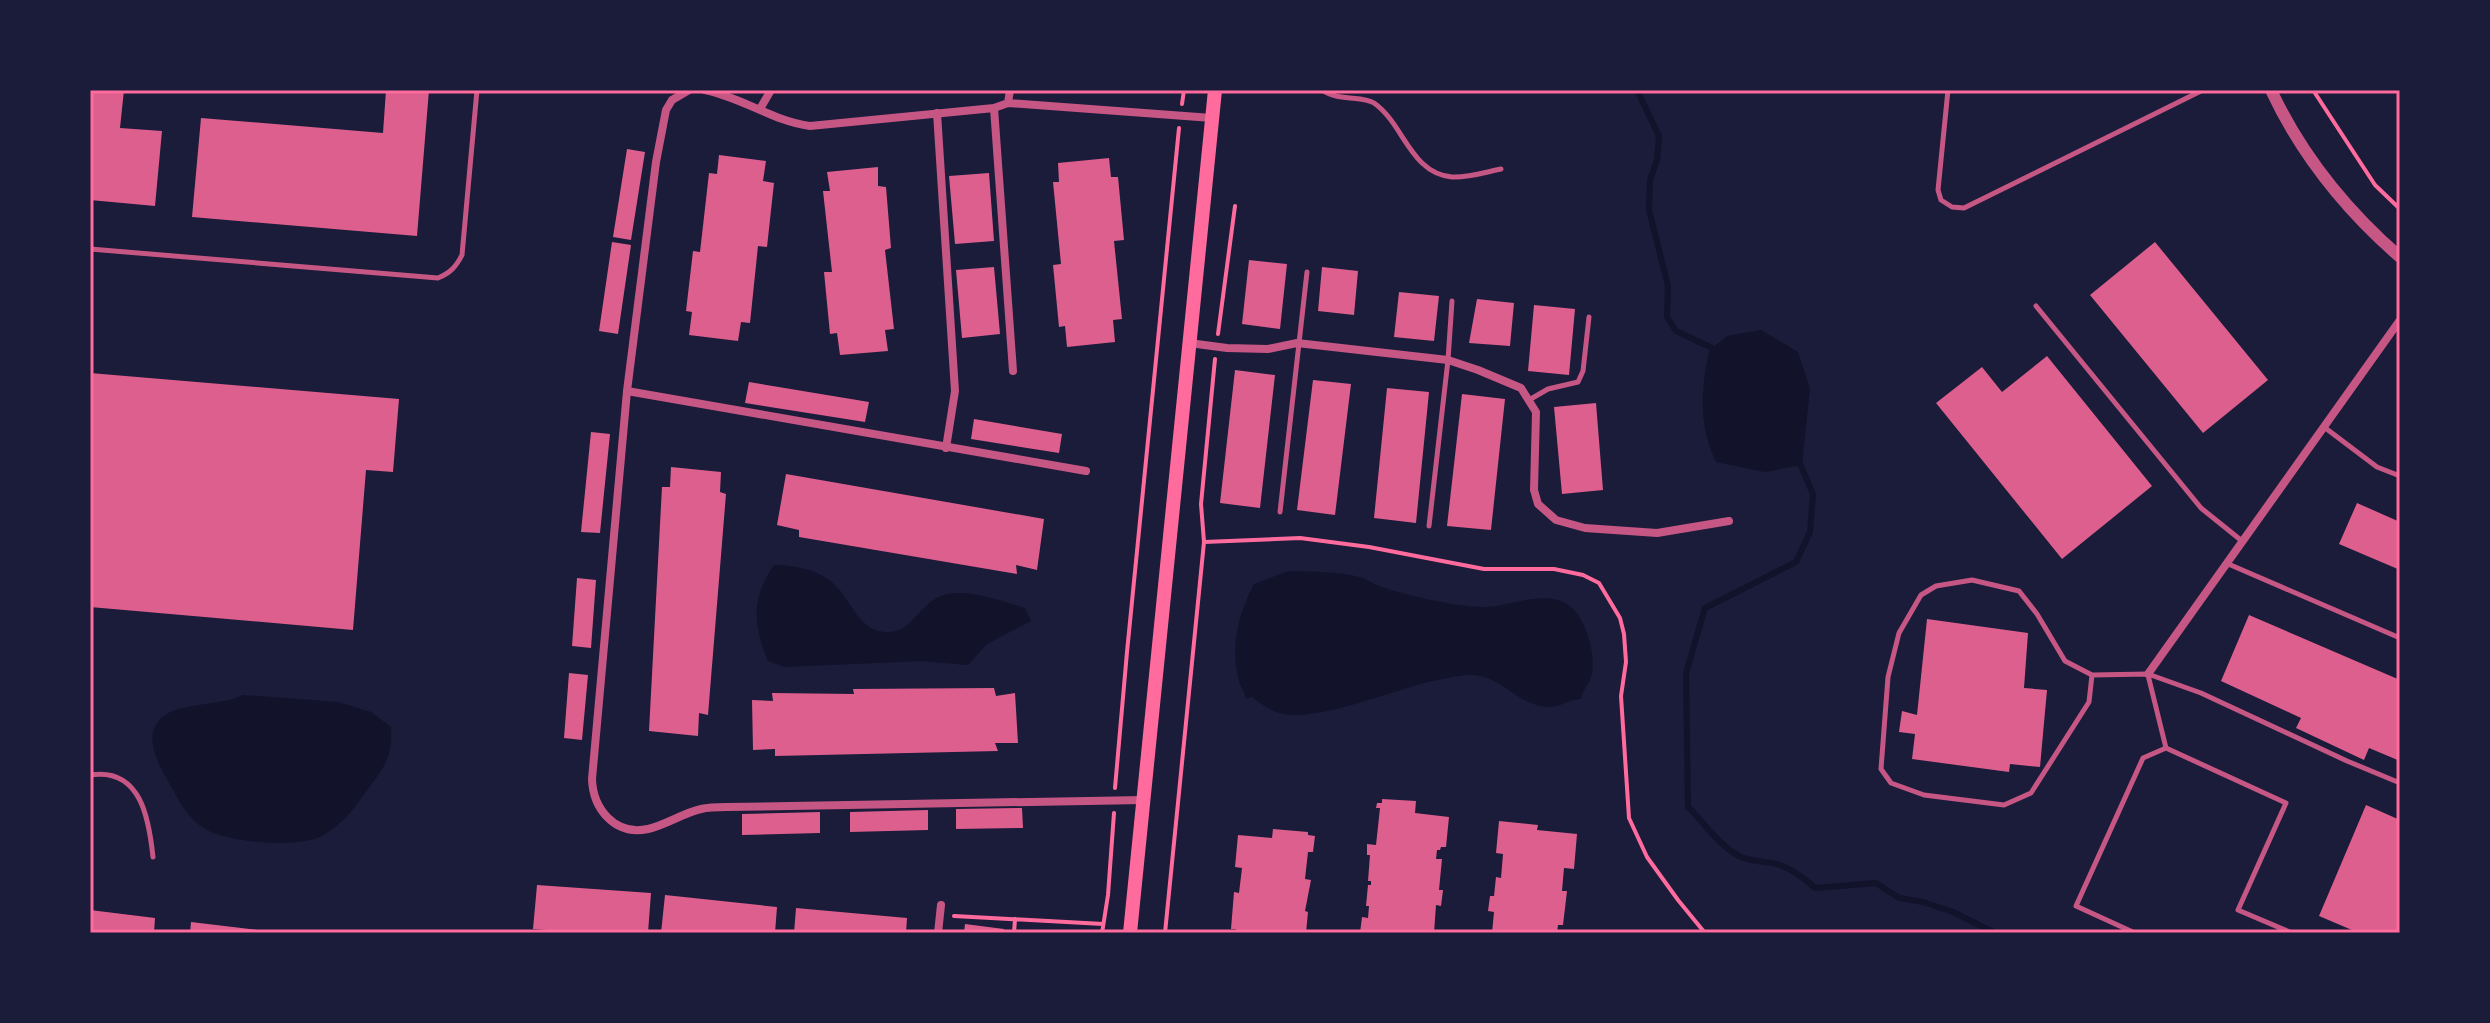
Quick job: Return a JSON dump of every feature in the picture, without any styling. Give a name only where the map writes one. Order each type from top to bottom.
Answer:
[{"type":"main road","points":[[1130,933],[1215,90]]},
{"type":"street","points":[[689,90],[672,100],[662,128],[627,391],[592,779],[595,802],[607,819],[622,828],[645,830],[701,809],[727,807],[1144,800]]},
{"type":"street","points":[[705,90],[791,123],[810,126],[994,108],[1008,103],[1212,118]]},
{"type":"street","points":[[760,109],[771,90]]},
{"type":"street","points":[[1008,103],[1010,90]]},
{"type":"street","points":[[2271,90],[2309,157],[2343,202],[2400,257]]},
{"type":"street","points":[[994,108],[1013,371]]},
{"type":"street","points":[[937,113],[955,391],[946,448]]},
{"type":"street","points":[[2148,674],[2400,320]]},
{"type":"street","points":[[1189,343],[1268,349],[1297,343],[1448,360],[1521,388],[1536,412],[1534,490],[1538,504],[1556,520],[1585,528],[1657,533],[1729,521]]},
{"type":"street","points":[[627,391],[1086,471]]},
{"type":"street","points":[[938,933],[941,905]]},
{"type":"lane","points":[[90,249],[438,278],[458,265],[462,255],[477,90]]},
{"type":"lane","points":[[1322,90],[1347,100],[1370,100]]},
{"type":"lane","points":[[1367,90],[1370,100],[1389,115],[1416,159],[1436,172],[1453,177],[1501,169]]},
{"type":"lane","points":[[1948,90],[1938,190],[1941,200],[1952,207],[1964,208],[2203,90]]},
{"type":"lane","points":[[1280,512],[1307,272]]},
{"type":"lane","points":[[1429,526],[1452,301]]},
{"type":"lane","points":[[2036,306],[2201,508],[2242,541]]},
{"type":"lane","points":[[1529,400],[1548,389],[1578,382],[1583,371],[1589,317]]},
{"type":"lane","points":[[2323,427],[2377,467],[2400,476]]},
{"type":"lane","points":[[2226,563],[2400,638]]},
{"type":"lane","points":[[2092,675],[2089,702],[2031,793],[2004,805],[1924,795],[1891,783],[1881,769],[1888,677],[1899,633],[1921,595],[1936,586],[1972,580],[2019,591],[2037,614],[2065,661],[2092,675],[2148,674],[2201,693],[2400,783]]},
{"type":"lane","points":[[2148,674],[2166,748]]},
{"type":"lane","points":[[2135,933],[2076,906],[2143,758],[2166,748],[2286,803],[2238,910],[2292,933]]},
{"type":"lane","points":[[90,775],[109,775],[123,780],[141,800],[148,815],[153,857]]},
{"type":"path","points":[[1117,775],[1184,90]]},
{"type":"path","points":[[2313,90],[2375,185],[2400,209]]},
{"type":"path","points":[[1165,933],[1204,542],[1201,504],[1216,346],[1235,206]]},
{"type":"path","points":[[1204,542],[1300,538],[1393,551],[1484,569],[1554,569],[1583,575],[1599,583],[1620,618],[1624,634],[1626,662],[1621,696],[1629,818],[1647,857],[1705,933]]},
{"type":"path","points":[[1102,933],[1113,824]]},
{"type":"path","points":[[951,915],[1103,924]]},
{"type":"path","points":[[1014,933],[1015,919]]},
{"type":"shaded area","points":[[1761,330],[1798,352],[1810,388],[1802,465],[1765,472],[1716,462],[1706,434],[1703,407],[1709,351],[1727,336]]},
{"type":"shaded area","points":[[774,565],[799,567],[824,576],[837,587],[863,622],[885,632],[900,629],[935,599],[955,593],[980,595],[1025,608],[1031,621],[987,644],[968,665],[921,661],[785,667],[768,661],[757,624],[761,589]]},
{"type":"shaded area","points":[[1289,571],[1354,576],[1403,593],[1470,606],[1493,606],[1540,598],[1562,602],[1577,614],[1586,631],[1593,660],[1591,677],[1581,699],[1553,707],[1531,703],[1498,683],[1469,675],[1434,681],[1327,711],[1299,715],[1279,713],[1252,697],[1246,699],[1235,656],[1240,619],[1254,584]]},
{"type":"shaded area","points":[[243,695],[338,702],[371,712],[391,727],[390,747],[382,770],[346,817],[322,836],[282,843],[234,839],[201,826],[177,798],[155,755],[154,728],[165,715],[174,711]]},
{"type":"building","points":[[90,90],[124,90],[120,128],[162,131],[155,206],[90,200]]},
{"type":"building","points":[[386,90],[429,90],[417,236],[192,217],[201,118],[383,133]]},
{"type":"building","points":[[627,149],[645,152],[631,240],[613,237]]},
{"type":"building","points":[[719,155],[766,161],[763,181],[774,183],[767,247],[758,246],[750,323],[741,322],[738,341],[689,335],[692,312],[686,311],[693,251],[700,252],[709,173],[717,174]]},
{"type":"building","points":[[1109,158],[1111,177],[1118,177],[1124,240],[1114,241],[1122,319],[1113,320],[1115,342],[1067,347],[1065,326],[1059,327],[1053,265],[1061,264],[1053,182],[1059,182],[1058,163]]},
{"type":"building","points":[[878,167],[878,186],[886,187],[891,248],[885,250],[894,329],[885,330],[888,351],[840,355],[837,333],[830,334],[824,272],[832,272],[823,191],[830,191],[827,172]]},
{"type":"building","points":[[989,173],[994,241],[955,244],[949,176]]},
{"type":"building","points":[[612,242],[631,245],[618,334],[599,331]]},
{"type":"building","points":[[2155,242],[2268,380],[2203,433],[2090,295]]},
{"type":"building","points":[[1249,260],[1287,264],[1280,329],[1242,324]]},
{"type":"building","points":[[994,267],[1000,334],[962,338],[956,270]]},
{"type":"building","points":[[1322,267],[1358,271],[1354,315],[1318,311]]},
{"type":"building","points":[[1399,292],[1439,296],[1434,341],[1394,337]]},
{"type":"building","points":[[1477,299],[1514,303],[1510,346],[1469,343]]},
{"type":"building","points":[[1534,305],[1575,309],[1569,375],[1528,371]]},
{"type":"building","points":[[2047,356],[2152,486],[2062,559],[1936,403],[1982,367],[2002,392]]},
{"type":"building","points":[[1235,370],[1275,375],[1260,508],[1220,503]]},
{"type":"building","points":[[90,373],[399,399],[393,472],[366,470],[353,630],[90,607]]},
{"type":"building","points":[[1313,380],[1351,384],[1335,515],[1297,510]]},
{"type":"building","points":[[749,382],[869,402],[865,422],[745,403]]},
{"type":"building","points":[[1387,388],[1429,392],[1416,523],[1374,518]]},
{"type":"building","points":[[1462,394],[1505,399],[1491,530],[1447,526]]},
{"type":"building","points":[[1596,403],[1603,490],[1562,494],[1554,407]]},
{"type":"building","points":[[974,419],[1062,434],[1059,453],[971,439]]},
{"type":"building","points":[[591,432],[610,434],[600,533],[581,532]]},
{"type":"building","points":[[671,467],[721,472],[720,492],[726,494],[708,715],[699,713],[698,736],[649,731],[662,487],[670,487]]},
{"type":"building","points":[[786,474],[1044,519],[1037,570],[1016,565],[1017,574],[799,537],[799,530],[777,525]]},
{"type":"building","points":[[2357,503],[2400,522],[2400,570],[2339,544]]},
{"type":"building","points":[[577,578],[596,580],[591,648],[572,646]]},
{"type":"building","points":[[2249,615],[2400,680],[2400,761],[2369,748],[2364,760],[2296,728],[2301,718],[2221,681]]},
{"type":"building","points":[[1927,619],[2028,633],[2024,688],[2047,690],[2040,767],[2010,764],[2009,772],[1912,759],[1915,734],[1899,732],[1902,711],[1917,715]]},
{"type":"building","points":[[569,673],[588,675],[582,740],[564,738]]},
{"type":"building","points":[[994,688],[996,696],[1015,693],[1018,743],[995,743],[998,751],[775,756],[775,749],[753,750],[752,700],[773,701],[772,693],[854,694],[853,689]]},
{"type":"building","points":[[1382,799],[1416,801],[1415,813],[1449,817],[1446,847],[1437,850],[1436,859],[1442,859],[1439,890],[1443,890],[1441,906],[1436,905],[1434,933],[1360,933],[1362,917],[1368,918],[1369,906],[1366,906],[1368,885],[1371,885],[1368,881],[1370,855],[1367,855],[1367,844],[1376,845],[1380,808],[1376,808]]},
{"type":"building","points":[[2366,805],[2400,820],[2400,933],[2359,933],[2319,916]]},
{"type":"building","points":[[1022,808],[1023,828],[956,829],[956,809]]},
{"type":"building","points":[[928,810],[928,830],[850,832],[850,812]]},
{"type":"building","points":[[820,812],[820,833],[742,835],[742,814]]},
{"type":"building","points":[[1499,821],[1538,825],[1537,830],[1577,834],[1574,869],[1564,868],[1562,891],[1567,891],[1563,925],[1558,925],[1557,933],[1492,933],[1494,912],[1488,911],[1490,896],[1494,896],[1496,877],[1501,878],[1503,854],[1496,853]]},
{"type":"building","points":[[1273,829],[1308,832],[1308,835],[1315,836],[1313,852],[1308,852],[1305,879],[1311,880],[1305,911],[1308,912],[1306,933],[1236,933],[1236,929],[1231,929],[1234,892],[1239,893],[1242,868],[1235,867],[1238,835],[1272,838]]},
{"type":"building","points":[[537,885],[651,893],[648,933],[533,929]]},
{"type":"building","points":[[665,895],[777,907],[775,933],[661,933]]},
{"type":"building","points":[[796,908],[907,918],[906,933],[794,933]]},
{"type":"building","points":[[90,910],[155,918],[154,933],[90,933]]},
{"type":"building","points":[[191,922],[266,931],[266,933],[190,933]]},
{"type":"building","points":[[965,924],[1004,929],[1004,933],[964,933]]},
{"type":"waterway","points":[[1637,90],[1659,136],[1657,160],[1650,180],[1649,210],[1668,286],[1667,317],[1676,331],[1716,352]]},
{"type":"waterway","points":[[1798,459],[1813,494],[1810,532],[1796,562],[1705,608],[1686,673],[1688,807],[1731,851],[1748,859],[1782,866],[1815,888],[1876,883],[1899,898],[1953,912],[1995,933]]}]
